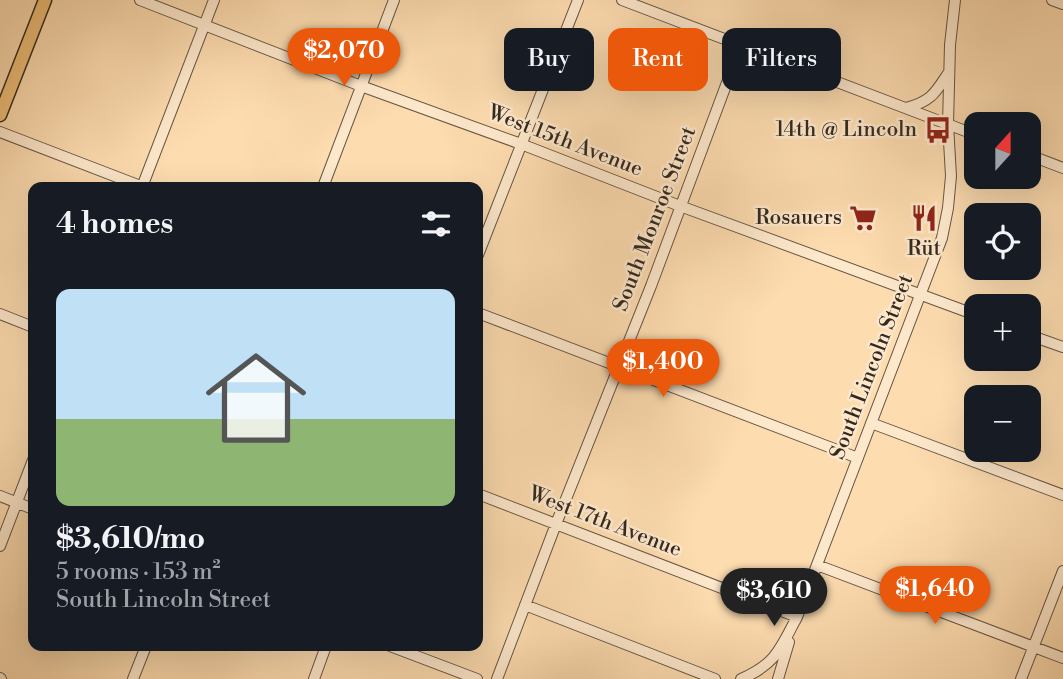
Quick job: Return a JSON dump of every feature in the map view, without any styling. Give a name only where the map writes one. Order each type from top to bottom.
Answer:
[{"type":"main road","points":[[0,115],[44,0]]},
{"type":"street","name":"West 15th Avenue","points":[[140,0],[361,86],[964,310]]},
{"type":"street","points":[[144,182],[214,0]]},
{"type":"street","points":[[325,182],[394,0]]},
{"type":"street","points":[[483,242],[578,0]]},
{"type":"street","points":[[622,0],[648,5],[722,37]]},
{"type":"street","points":[[948,124],[955,0]]},
{"type":"street","points":[[1052,0],[1063,4]]},
{"type":"street","points":[[906,108],[922,104],[934,95],[950,72]]},
{"type":"street","points":[[841,83],[964,130]]},
{"type":"street","name":"South Monroe Street","points":[[497,679],[724,91]]},
{"type":"street","name":"South Lincoln Street","points":[[778,679],[797,617],[942,238],[951,176],[948,124]]},
{"type":"street","points":[[0,132],[129,182]]},
{"type":"street","points":[[1041,160],[1063,168]]},
{"type":"street","points":[[0,314],[28,325]]},
{"type":"street","points":[[483,315],[858,458]]},
{"type":"street","points":[[1041,339],[1063,347]]},
{"type":"street","points":[[871,423],[1063,495]]},
{"type":"street","points":[[0,546],[28,472]]},
{"type":"street","points":[[0,496],[28,507]]},
{"type":"street","name":"West 17th Avenue","points":[[483,496],[797,617]]},
{"type":"street","points":[[817,565],[1063,658]]},
{"type":"street","points":[[1021,679],[1063,571]]},
{"type":"street","points":[[525,605],[715,679]]},
{"type":"street","name":"South Lincoln Street","points":[[741,679],[758,672],[778,654],[797,617]]},
{"type":"street","points":[[133,679],[144,651]]},
{"type":"street","points":[[314,679],[324,651]]},
{"type":"street","points":[[403,651],[477,679]]},
{"type":"place","name":"14th @ Lincoln","points":[[938,130]]},
{"type":"place","name":"Rosauers","points":[[863,218]]},
{"type":"place","name":"Rüt","points":[[924,218]]}]
